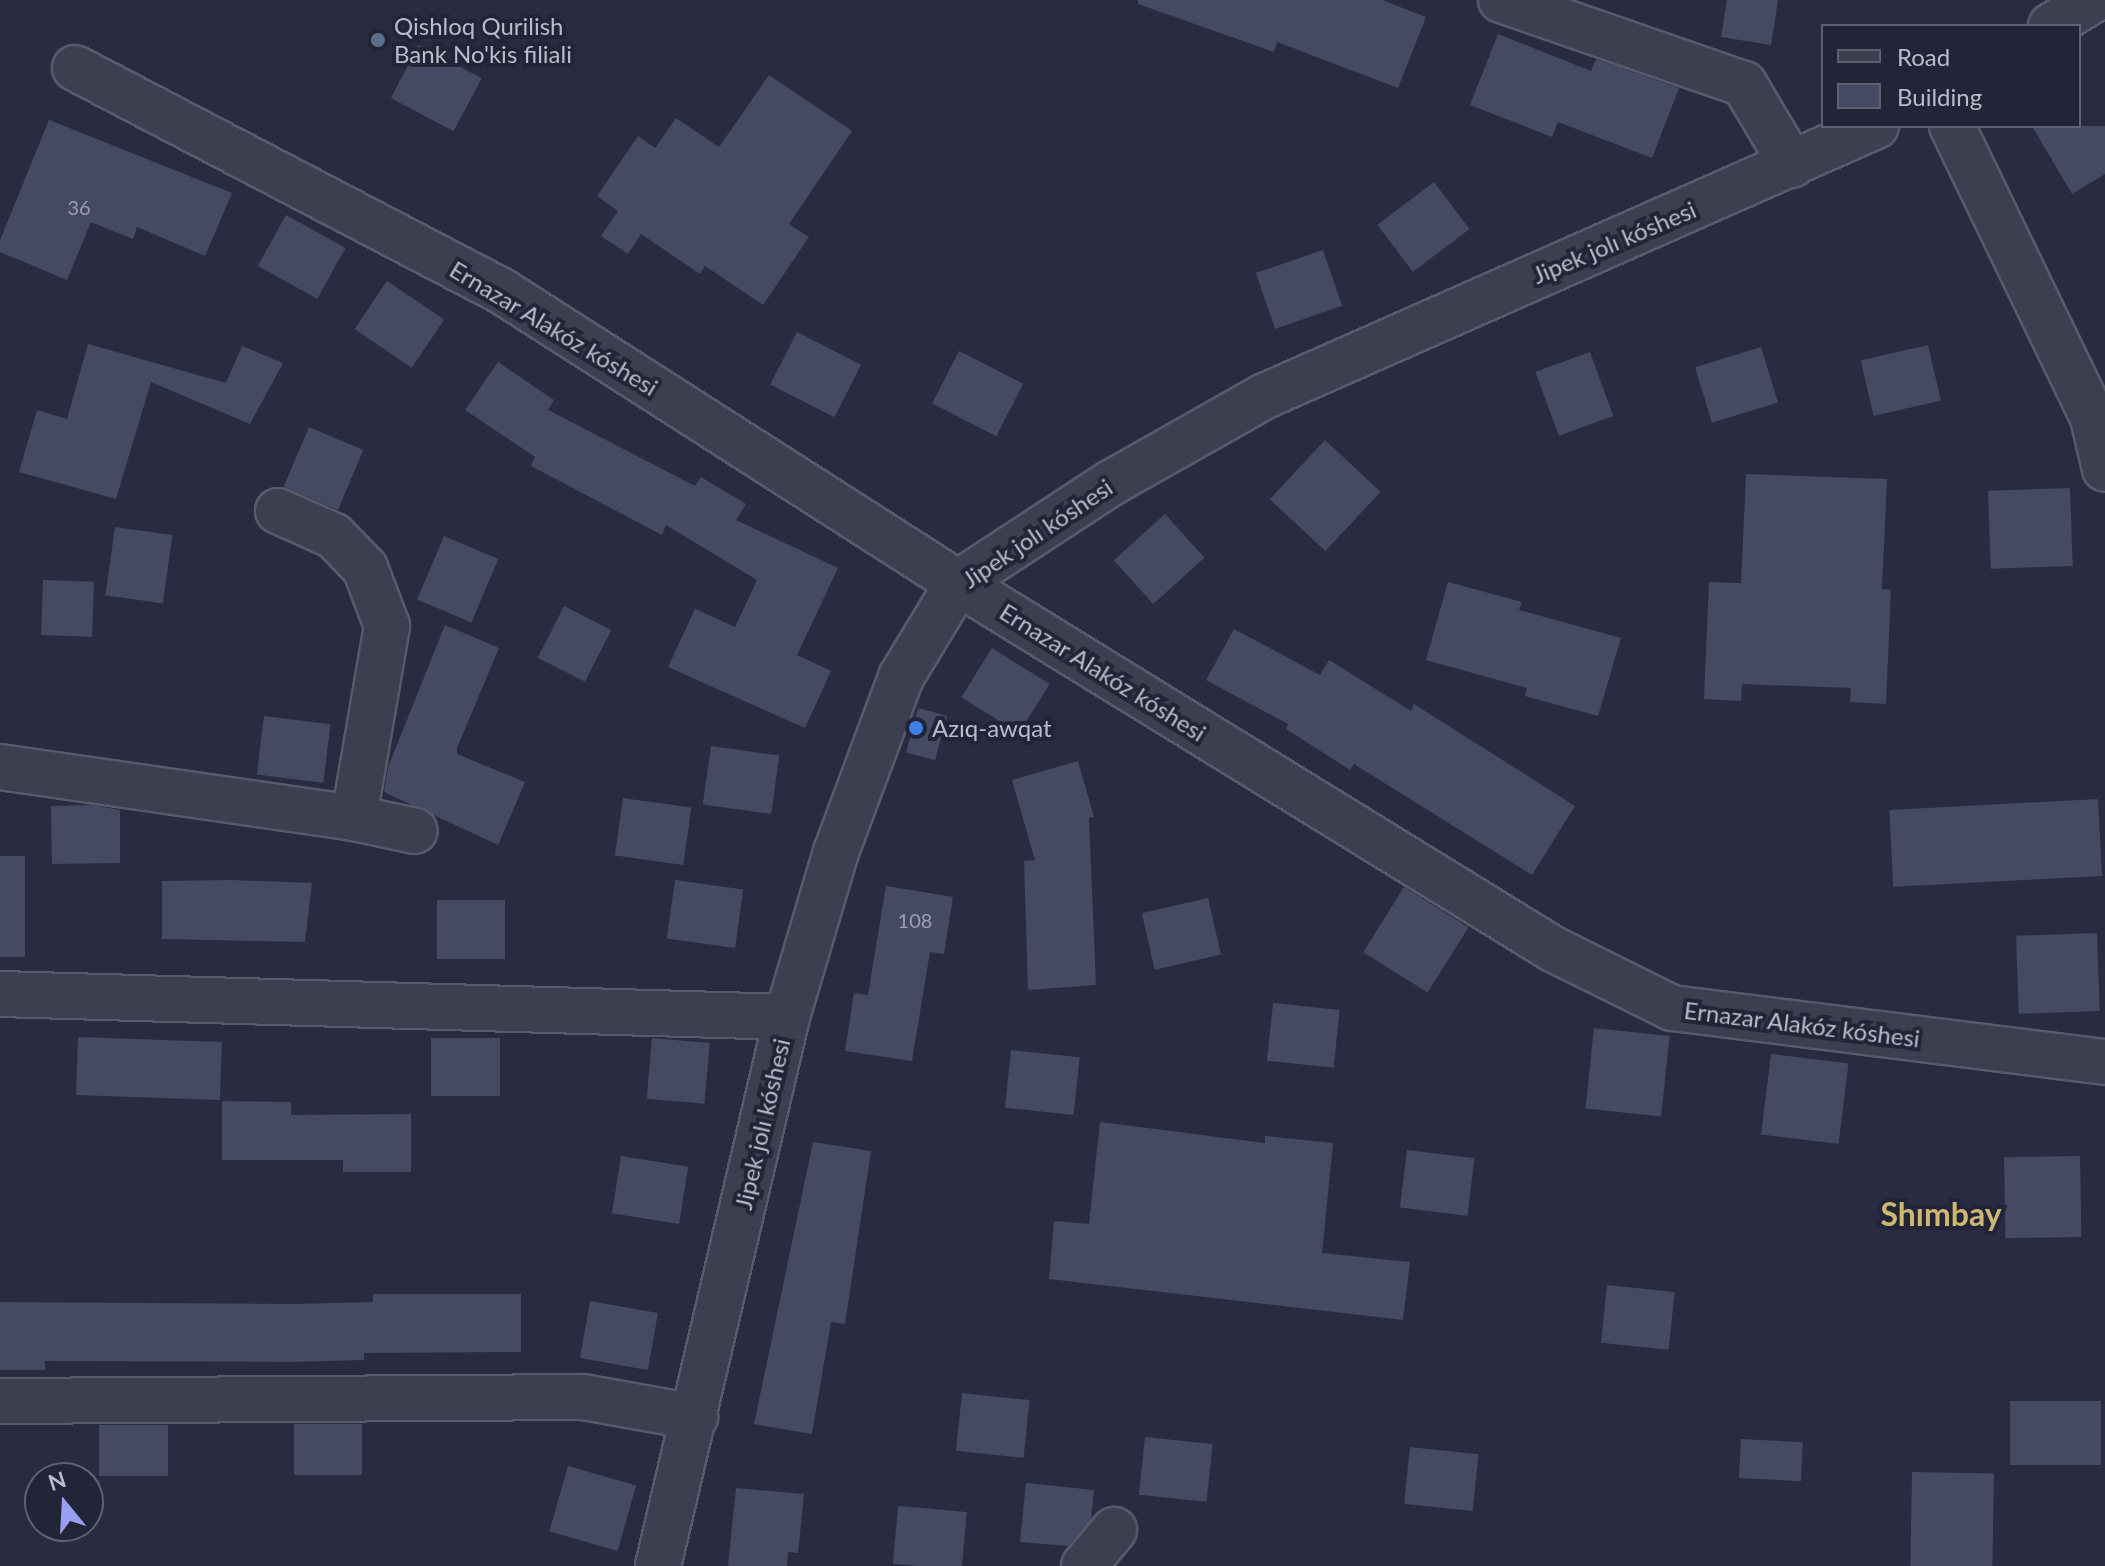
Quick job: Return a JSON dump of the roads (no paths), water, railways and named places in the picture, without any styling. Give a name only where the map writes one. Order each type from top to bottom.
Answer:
[{"type":"street","points":[[1501,0],[1744,84],[1792,165]]},
{"type":"street","points":[[2054,24],[2093,0]]},
{"type":"street","name":"Ernazar Alakóz kóshesi","points":[[75,68],[500,290],[958,583],[1553,949],[1672,1008],[2105,1062]]},
{"type":"street","name":"Jipek jolı kóshesi","points":[[658,1566],[787,1017],[836,852],[901,677],[958,583],[1111,483],[1265,396],[1872,128]]},
{"type":"street","points":[[1953,128],[2099,418],[2105,469]]},
{"type":"street","points":[[278,511],[334,536],[365,568],[387,626],[354,818]]},
{"type":"street","points":[[0,767],[354,818],[415,831]]},
{"type":"street","points":[[0,994],[787,1017]]},
{"type":"street","points":[[0,1401],[583,1397],[695,1417]]},
{"type":"street","points":[[1084,1566],[1114,1530]]},
{"type":"place","name":"Qishloq Qurilish Bank No'kis filiali","points":[[378,40]]},
{"type":"place","name":"Azıq-awqat","points":[[916,728]]},
{"type":"district","name":"Shımbay","points":[[1941,1214]]}]
